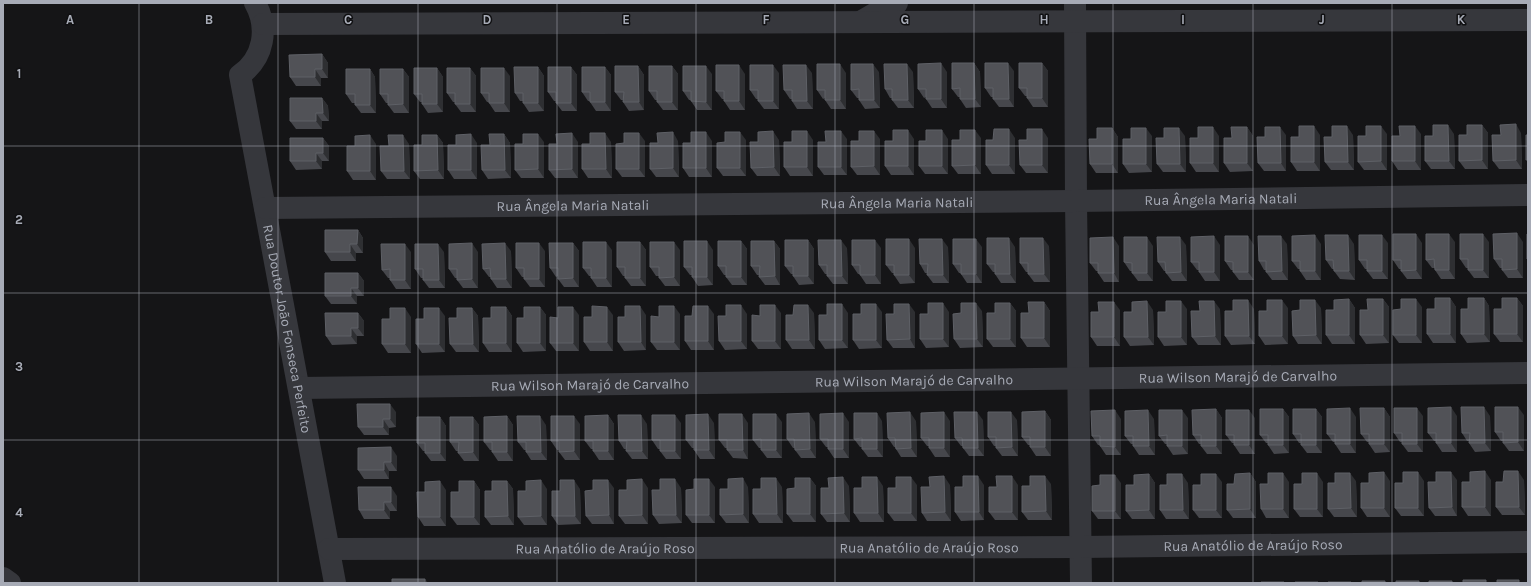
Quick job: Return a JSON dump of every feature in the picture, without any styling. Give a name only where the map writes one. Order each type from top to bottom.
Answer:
[{"type":"street","points":[[255,3],[260,11],[263,24],[861,22],[1075,12],[1528,20]]},
{"type":"street","points":[[861,22],[891,4],[897,3]]},
{"type":"street","points":[[1075,12],[1078,379],[1082,547],[1081,583]]},
{"type":"street","name":"Rua Doutor João Fonseca Perfeito","points":[[263,24],[263,36],[260,49],[254,61],[240,75],[336,583]]},
{"type":"street","name":"Rua Ângela Maria Natali","points":[[266,208],[1076,201],[1528,195]]},
{"type":"street","name":"Rua Wilson Marajó de Carvalho","points":[[299,388],[1528,373]]},
{"type":"street","name":"Rua Anatólio de Araújo Roso","points":[[329,549],[1082,547],[1528,542]]},
{"type":"street","points":[[3,578],[10,583]]},
{"type":"building","points":[[322,54],[322,69],[315,69],[315,77],[290,77],[289,55]]},
{"type":"building","points":[[941,63],[941,99],[926,99],[926,89],[918,89],[918,64]]},
{"type":"building","points":[[952,63],[974,63],[975,99],[960,99],[960,88],[952,89]]},
{"type":"building","points":[[985,63],[1008,63],[1009,99],[993,99],[993,88],[985,88]]},
{"type":"building","points":[[1019,63],[1042,63],[1042,98],[1027,98],[1027,88],[1019,88]]},
{"type":"building","points":[[817,64],[840,64],[840,100],[825,100],[825,90],[817,90]]},
{"type":"building","points":[[851,64],[873,64],[874,100],[859,100],[859,89],[851,90]]},
{"type":"building","points":[[884,64],[907,64],[908,100],[892,100],[892,89],[885,89]]},
{"type":"building","points":[[716,65],[739,65],[739,101],[724,101],[724,91],[716,91]]},
{"type":"building","points":[[750,65],[773,65],[773,101],[758,101],[758,90],[750,90]]},
{"type":"building","points":[[783,65],[806,65],[807,101],[792,101],[792,90],[784,90]]},
{"type":"building","points":[[615,66],[638,66],[639,102],[623,102],[624,92],[615,92]]},
{"type":"building","points":[[649,66],[672,66],[672,102],[657,102],[657,91],[649,91]]},
{"type":"building","points":[[683,66],[706,66],[706,102],[691,101],[691,91],[683,91]]},
{"type":"building","points":[[514,67],[538,67],[538,103],[523,103],[523,93],[515,93]]},
{"type":"building","points":[[548,67],[571,67],[571,103],[556,103],[556,92],[548,92]]},
{"type":"building","points":[[582,67],[605,67],[605,102],[590,102],[590,92],[582,92]]},
{"type":"building","points":[[414,68],[437,68],[437,104],[422,104],[422,94],[414,94]]},
{"type":"building","points":[[447,68],[470,68],[470,104],[455,104],[455,93],[447,93]]},
{"type":"building","points":[[481,68],[504,68],[504,103],[489,103],[489,93],[481,93]]},
{"type":"building","points":[[346,69],[370,69],[370,105],[355,105],[355,94],[346,94]]},
{"type":"building","points":[[380,69],[403,69],[403,104],[388,105],[388,94],[380,94]]},
{"type":"building","points":[[290,98],[322,98],[323,113],[316,113],[316,121],[290,121]]},
{"type":"building","points":[[1516,124],[1516,160],[1493,161],[1492,135],[1501,135],[1500,125]]},
{"type":"building","points":[[1433,125],[1448,125],[1449,161],[1425,161],[1425,136],[1433,136]]},
{"type":"building","points":[[1467,125],[1482,125],[1482,160],[1459,161],[1459,135],[1467,135]]},
{"type":"building","points":[[1299,126],[1314,126],[1314,162],[1291,162],[1291,137],[1299,137]]},
{"type":"building","points":[[1332,126],[1347,126],[1348,162],[1325,162],[1324,137],[1332,137]]},
{"type":"building","points":[[1366,126],[1381,126],[1381,161],[1358,162],[1358,136],[1366,136]]},
{"type":"building","points":[[1399,126],[1415,126],[1415,161],[1392,161],[1392,136],[1400,136]]},
{"type":"building","points":[[1198,127],[1213,127],[1213,163],[1190,163],[1190,138],[1198,138]]},
{"type":"building","points":[[1231,127],[1247,127],[1247,163],[1224,163],[1224,138],[1232,138]]},
{"type":"building","points":[[1265,127],[1280,127],[1281,163],[1258,163],[1257,137],[1265,137]]},
{"type":"building","points":[[1097,128],[1112,128],[1112,164],[1090,164],[1089,139],[1097,139]]},
{"type":"building","points":[[1131,128],[1146,128],[1146,164],[1123,164],[1123,139],[1131,139]]},
{"type":"building","points":[[1164,128],[1179,128],[1180,164],[1157,164],[1156,138],[1164,138]]},
{"type":"building","points":[[994,129],[1009,129],[1009,165],[986,165],[986,140],[993,140]]},
{"type":"building","points":[[1027,129],[1042,129],[1042,165],[1020,165],[1019,140],[1027,140]]},
{"type":"building","points":[[893,130],[908,130],[908,166],[885,166],[885,141],[893,141]]},
{"type":"building","points":[[926,130],[942,130],[942,166],[919,166],[919,141],[926,141]]},
{"type":"building","points":[[960,130],[975,130],[975,165],[952,166],[952,140],[960,140]]},
{"type":"building","points":[[773,131],[774,167],[751,168],[750,142],[758,142],[758,132]]},
{"type":"building","points":[[792,131],[807,131],[807,167],[784,167],[784,142],[792,142]]},
{"type":"building","points":[[825,131],[841,131],[841,167],[818,167],[818,142],[826,142]]},
{"type":"building","points":[[859,131],[874,131],[874,166],[851,167],[851,141],[859,141]]},
{"type":"building","points":[[673,132],[673,168],[650,169],[650,143],[658,143],[657,133]]},
{"type":"building","points":[[691,132],[706,132],[706,168],[683,168],[683,143],[691,143]]},
{"type":"building","points":[[725,132],[740,132],[740,168],[717,168],[717,143],[725,142]]},
{"type":"building","points":[[572,133],[572,169],[549,170],[549,144],[557,144],[556,134]]},
{"type":"building","points":[[590,133],[605,133],[606,169],[582,169],[582,144],[590,144]]},
{"type":"building","points":[[624,133],[639,133],[639,169],[616,169],[616,144],[624,143]]},
{"type":"building","points":[[471,134],[471,170],[448,170],[448,145],[456,145],[456,135]]},
{"type":"building","points":[[489,134],[504,134],[505,170],[482,170],[481,145],[490,145]]},
{"type":"building","points":[[523,134],[538,134],[538,169],[515,170],[515,144],[523,144]]},
{"type":"building","points":[[370,135],[370,171],[347,171],[347,146],[355,146],[355,136]]},
{"type":"building","points":[[388,135],[403,135],[404,171],[381,171],[380,146],[389,146]]},
{"type":"building","points":[[422,135],[437,135],[438,170],[414,171],[414,145],[422,145]]},
{"type":"building","points":[[1526,135],[1528,135],[1528,160],[1526,160]]},
{"type":"building","points":[[290,138],[323,138],[323,153],[316,153],[316,161],[290,161]]},
{"type":"building","points":[[325,230],[358,230],[357,244],[350,244],[350,252],[325,252]]},
{"type":"building","points":[[1517,233],[1517,269],[1502,270],[1502,259],[1494,259],[1493,234]]},
{"type":"building","points":[[1528,233],[1528,259],[1527,259],[1527,234]]},
{"type":"building","points":[[1393,234],[1416,234],[1416,270],[1401,271],[1401,260],[1393,260]]},
{"type":"building","points":[[1426,234],[1449,234],[1449,270],[1435,270],[1434,259],[1426,260]]},
{"type":"building","points":[[1460,234],[1483,234],[1483,270],[1468,270],[1468,259],[1460,259]]},
{"type":"building","points":[[1315,235],[1315,271],[1300,271],[1300,261],[1292,261],[1292,236]]},
{"type":"building","points":[[1325,235],[1348,235],[1349,271],[1334,271],[1333,260],[1326,260]]},
{"type":"building","points":[[1359,235],[1382,235],[1382,271],[1367,271],[1367,260],[1359,260]]},
{"type":"building","points":[[1214,236],[1214,272],[1199,272],[1199,262],[1191,262],[1191,237]]},
{"type":"building","points":[[1225,236],[1248,236],[1248,272],[1233,272],[1233,262],[1225,261]]},
{"type":"building","points":[[1258,236],[1281,236],[1282,271],[1266,272],[1266,261],[1259,261]]},
{"type":"building","points":[[1113,237],[1114,273],[1098,273],[1098,263],[1090,263],[1090,238]]},
{"type":"building","points":[[1124,237],[1147,237],[1147,273],[1132,273],[1132,263],[1124,262]]},
{"type":"building","points":[[1157,237],[1180,237],[1181,272],[1166,273],[1165,262],[1158,262]]},
{"type":"building","points":[[987,238],[1009,238],[1010,274],[995,274],[995,264],[987,264]]},
{"type":"building","points":[[1020,238],[1043,238],[1044,274],[1028,274],[1028,263],[1020,263]]},
{"type":"building","points":[[886,239],[909,239],[909,275],[894,275],[894,265],[886,265]]},
{"type":"building","points":[[919,239],[942,239],[943,275],[927,275],[928,264],[920,264]]},
{"type":"building","points":[[953,239],[976,239],[976,274],[961,274],[961,264],[953,264]]},
{"type":"building","points":[[785,240],[808,240],[808,276],[793,276],[793,266],[785,266]]},
{"type":"building","points":[[818,240],[841,240],[842,276],[827,276],[827,265],[819,265]]},
{"type":"building","points":[[852,240],[875,240],[875,275],[860,275],[860,265],[852,265]]},
{"type":"building","points":[[684,241],[707,241],[707,277],[692,277],[692,267],[684,267]]},
{"type":"building","points":[[718,241],[741,241],[741,277],[726,277],[726,266],[718,266]]},
{"type":"building","points":[[751,241],[774,241],[775,276],[759,277],[760,266],[751,266]]},
{"type":"building","points":[[583,242],[606,242],[606,278],[591,278],[591,268],[583,268]]},
{"type":"building","points":[[617,242],[640,242],[640,278],[625,278],[625,267],[617,267]]},
{"type":"building","points":[[650,242],[674,242],[674,277],[659,278],[659,267],[650,267]]},
{"type":"building","points":[[472,243],[472,279],[457,280],[457,269],[449,269],[449,244]]},
{"type":"building","points":[[505,243],[506,279],[491,279],[490,268],[483,269],[482,244]]},
{"type":"building","points":[[516,243],[539,243],[539,279],[524,279],[524,268],[516,268]]},
{"type":"building","points":[[549,243],[573,243],[573,278],[558,279],[558,268],[550,268]]},
{"type":"building","points":[[381,244],[405,244],[405,280],[390,280],[390,269],[382,270]]},
{"type":"building","points":[[415,244],[438,244],[439,280],[423,280],[423,269],[415,269]]},
{"type":"building","points":[[325,273],[358,273],[358,288],[351,288],[351,296],[325,296]]},
{"type":"building","points":[[1435,298],[1450,298],[1450,334],[1427,334],[1427,309],[1435,309]]},
{"type":"building","points":[[1468,298],[1484,298],[1484,334],[1461,334],[1461,309],[1468,309]]},
{"type":"building","points":[[1502,298],[1517,298],[1517,334],[1494,334],[1494,309],[1502,309]]},
{"type":"building","points":[[1349,299],[1349,335],[1326,335],[1326,310],[1334,310],[1334,300]]},
{"type":"building","points":[[1367,299],[1383,299],[1383,335],[1360,335],[1360,310],[1368,310]]},
{"type":"building","points":[[1401,299],[1416,299],[1416,335],[1393,335],[1393,310],[1401,309]]},
{"type":"building","points":[[1233,300],[1248,300],[1249,336],[1225,336],[1225,311],[1233,311]]},
{"type":"building","points":[[1267,300],[1282,300],[1282,336],[1259,336],[1259,311],[1267,311]]},
{"type":"building","points":[[1300,300],[1315,300],[1316,335],[1293,336],[1292,311],[1300,310]]},
{"type":"building","points":[[1147,301],[1148,337],[1124,337],[1124,312],[1132,312],[1132,302]]},
{"type":"building","points":[[1166,301],[1181,301],[1181,337],[1158,337],[1158,312],[1166,312]]},
{"type":"building","points":[[1199,301],[1214,301],[1215,336],[1192,337],[1191,311],[1200,311]]},
{"type":"building","points":[[1028,302],[1044,302],[1044,338],[1021,338],[1021,313],[1029,313]]},
{"type":"building","points":[[1098,302],[1114,302],[1114,337],[1091,337],[1091,312],[1099,312]]},
{"type":"building","points":[[928,303],[943,303],[943,339],[920,339],[920,314],[928,314]]},
{"type":"building","points":[[961,303],[976,303],[977,339],[954,339],[953,314],[961,313]]},
{"type":"building","points":[[995,303],[1010,303],[1010,339],[987,339],[987,313],[995,313]]},
{"type":"building","points":[[827,304],[842,304],[842,340],[819,340],[819,315],[827,315]]},
{"type":"building","points":[[861,304],[876,304],[876,340],[853,340],[853,314],[861,314]]},
{"type":"building","points":[[894,304],[909,304],[910,339],[887,340],[886,314],[894,314]]},
{"type":"building","points":[[726,305],[741,305],[741,341],[719,341],[718,316],[726,316]]},
{"type":"building","points":[[760,305],[775,305],[775,341],[752,341],[752,315],[760,316]]},
{"type":"building","points":[[794,305],[808,305],[809,340],[786,340],[786,315],[793,315]]},
{"type":"building","points":[[592,306],[607,307],[607,342],[584,342],[584,317],[592,317]]},
{"type":"building","points":[[625,306],[640,306],[641,342],[618,342],[618,317],[625,317]]},
{"type":"building","points":[[659,306],[674,306],[674,342],[651,342],[651,316],[659,317]]},
{"type":"building","points":[[693,306],[708,306],[708,341],[685,341],[685,316],[692,316]]},
{"type":"building","points":[[491,307],[506,307],[506,343],[483,343],[483,318],[491,318]]},
{"type":"building","points":[[524,307],[540,307],[540,343],[517,343],[517,318],[524,318]]},
{"type":"building","points":[[558,307],[573,307],[573,343],[550,343],[550,317],[558,318]]},
{"type":"building","points":[[390,308],[405,308],[405,344],[382,344],[382,319],[390,319]]},
{"type":"building","points":[[424,308],[439,308],[439,344],[416,344],[416,319],[424,319]]},
{"type":"building","points":[[457,308],[472,308],[473,344],[450,344],[449,318],[457,318]]},
{"type":"building","points":[[325,313],[358,313],[358,328],[351,328],[351,336],[326,336]]},
{"type":"building","points":[[357,404],[390,404],[390,419],[383,419],[383,427],[358,427]]},
{"type":"building","points":[[1451,407],[1451,443],[1436,443],[1436,433],[1428,433],[1428,408]]},
{"type":"building","points":[[1461,407],[1484,407],[1485,443],[1469,443],[1470,433],[1462,433]]},
{"type":"building","points":[[1495,407],[1518,407],[1518,442],[1503,443],[1503,432],[1495,432]]},
{"type":"building","points":[[1350,408],[1350,444],[1335,444],[1335,434],[1327,434],[1327,409]]},
{"type":"building","points":[[1360,408],[1384,408],[1384,444],[1369,444],[1369,434],[1361,434]]},
{"type":"building","points":[[1394,408],[1417,408],[1417,444],[1402,444],[1402,433],[1394,433]]},
{"type":"building","points":[[1216,409],[1216,446],[1201,446],[1201,435],[1193,435],[1192,410]]},
{"type":"building","points":[[1260,409],[1283,409],[1283,445],[1268,445],[1268,435],[1260,435]]},
{"type":"building","points":[[1293,409],[1316,409],[1316,445],[1301,445],[1301,434],[1293,434]]},
{"type":"building","points":[[1115,410],[1115,447],[1100,446],[1100,436],[1092,436],[1091,411]]},
{"type":"building","points":[[1148,410],[1149,446],[1133,446],[1133,436],[1125,436],[1125,411]]},
{"type":"building","points":[[1159,410],[1182,410],[1182,446],[1167,446],[1167,435],[1159,436]]},
{"type":"building","points":[[1226,410],[1249,410],[1249,445],[1234,445],[1234,435],[1226,435]]},
{"type":"building","points":[[1045,411],[1045,447],[1030,447],[1030,437],[1022,437],[1022,412]]},
{"type":"building","points":[[910,412],[911,448],[896,449],[895,438],[888,438],[887,413]]},
{"type":"building","points":[[944,412],[944,448],[929,448],[929,438],[921,438],[921,413]]},
{"type":"building","points":[[954,412],[977,412],[978,448],[963,448],[962,438],[955,438]]},
{"type":"building","points":[[988,412],[1011,412],[1012,447],[996,448],[996,437],[988,437]]},
{"type":"building","points":[[809,413],[810,449],[795,450],[794,439],[787,439],[787,414]]},
{"type":"building","points":[[843,413],[843,449],[828,449],[828,439],[820,439],[820,414]]},
{"type":"building","points":[[854,413],[877,413],[877,449],[862,449],[862,438],[854,439]]},
{"type":"building","points":[[708,414],[709,450],[694,450],[694,440],[686,440],[686,415]]},
{"type":"building","points":[[719,414],[742,414],[743,450],[727,450],[727,440],[719,440]]},
{"type":"building","points":[[753,414],[776,414],[776,450],[761,450],[761,439],[753,440]]},
{"type":"building","points":[[608,415],[608,451],[593,451],[593,441],[585,441],[585,416]]},
{"type":"building","points":[[618,415],[641,415],[642,451],[626,451],[627,441],[619,441]]},
{"type":"building","points":[[652,415],[675,415],[675,451],[660,451],[660,440],[652,440]]},
{"type":"building","points":[[507,416],[507,452],[492,452],[492,442],[484,442],[484,417]]},
{"type":"building","points":[[517,416],[540,416],[541,452],[526,452],[526,442],[518,442]]},
{"type":"building","points":[[551,416],[574,416],[574,451],[559,452],[559,441],[551,441]]},
{"type":"building","points":[[417,417],[440,417],[440,453],[425,453],[425,443],[417,443]]},
{"type":"building","points":[[450,417],[473,417],[473,452],[458,453],[459,442],[450,442]]},
{"type":"building","points":[[391,447],[391,462],[384,462],[384,470],[358,470],[358,448]]},
{"type":"building","points":[[1485,471],[1485,507],[1462,507],[1462,482],[1470,482],[1470,472]]},
{"type":"building","points":[[1504,471],[1518,471],[1519,507],[1496,507],[1496,482],[1503,482]]},
{"type":"building","points":[[1384,472],[1384,508],[1361,508],[1361,483],[1369,483],[1369,473]]},
{"type":"building","points":[[1403,472],[1418,472],[1418,508],[1395,508],[1395,483],[1403,483]]},
{"type":"building","points":[[1436,472],[1451,472],[1452,507],[1429,508],[1428,482],[1436,482]]},
{"type":"building","points":[[1250,473],[1250,509],[1227,510],[1227,484],[1234,484],[1235,474]]},
{"type":"building","points":[[1268,473],[1283,473],[1283,509],[1261,509],[1260,484],[1268,484]]},
{"type":"building","points":[[1302,473],[1317,473],[1317,509],[1294,509],[1294,484],[1302,484]]},
{"type":"building","points":[[1335,473],[1350,473],[1351,508],[1328,509],[1328,483],[1335,483]]},
{"type":"building","points":[[1149,474],[1149,510],[1126,511],[1126,485],[1134,485],[1134,475]]},
{"type":"building","points":[[1167,474],[1182,474],[1183,510],[1160,510],[1160,485],[1167,485]]},
{"type":"building","points":[[1201,474],[1216,474],[1216,510],[1193,510],[1193,485],[1201,485]]},
{"type":"building","points":[[1100,475],[1115,475],[1115,511],[1092,511],[1092,486],[1100,485]]},
{"type":"building","points":[[944,476],[945,512],[922,513],[921,487],[930,487],[929,477]]},
{"type":"building","points":[[963,476],[978,476],[979,512],[955,512],[955,487],[963,487]]},
{"type":"building","points":[[996,476],[1012,476],[1012,512],[989,512],[989,487],[997,487]]},
{"type":"building","points":[[1030,476],[1045,476],[1046,511],[1022,512],[1022,486],[1030,486]]},
{"type":"building","points":[[843,477],[844,513],[821,514],[821,488],[829,488],[828,478]]},
{"type":"building","points":[[862,477],[877,477],[878,513],[854,513],[854,488],[862,488]]},
{"type":"building","points":[[896,477],[911,477],[911,513],[888,513],[888,488],[896,488]]},
{"type":"building","points":[[743,478],[743,514],[720,515],[720,489],[728,489],[728,479]]},
{"type":"building","points":[[761,478],[776,478],[777,514],[753,514],[753,489],[761,489]]},
{"type":"building","points":[[795,478],[810,478],[810,514],[787,514],[787,489],[795,488]]},
{"type":"building","points":[[642,479],[642,515],[619,516],[619,490],[627,490],[627,480]]},
{"type":"building","points":[[660,479],[675,479],[676,515],[653,515],[652,490],[660,490]]},
{"type":"building","points":[[694,479],[709,479],[709,515],[686,515],[686,490],[694,489]]},
{"type":"building","points":[[541,480],[541,516],[518,517],[518,491],[526,491],[526,481]]},
{"type":"building","points":[[560,480],[574,480],[575,516],[552,516],[552,491],[560,491]]},
{"type":"building","points":[[593,480],[608,480],[609,515],[586,516],[585,491],[593,490]]},
{"type":"building","points":[[440,481],[440,517],[418,517],[417,492],[425,492],[425,482]]},
{"type":"building","points":[[459,481],[474,481],[474,517],[451,517],[451,492],[459,492]]},
{"type":"building","points":[[492,481],[507,481],[508,516],[485,517],[485,491],[492,491]]},
{"type":"building","points":[[358,487],[391,487],[391,502],[384,502],[384,510],[359,510]]},
{"type":"building","points":[[392,579],[425,579],[425,583],[392,583]]},
{"type":"building","points":[[1463,580],[1486,580],[1486,583],[1463,583]]},
{"type":"building","points":[[1497,580],[1519,580],[1519,583],[1497,583]]},
{"type":"building","points":[[1362,581],[1385,581],[1385,583],[1362,583]]},
{"type":"building","points":[[1396,581],[1419,581],[1419,583],[1396,583]]},
{"type":"building","points":[[1429,581],[1452,581],[1452,583],[1429,583]]},
{"type":"building","points":[[1284,582],[1284,583],[1261,583]]},
{"type":"building","points":[[1318,582],[1318,583],[1295,583]]},
{"type":"building","points":[[1351,582],[1351,583],[1328,583]]}]
